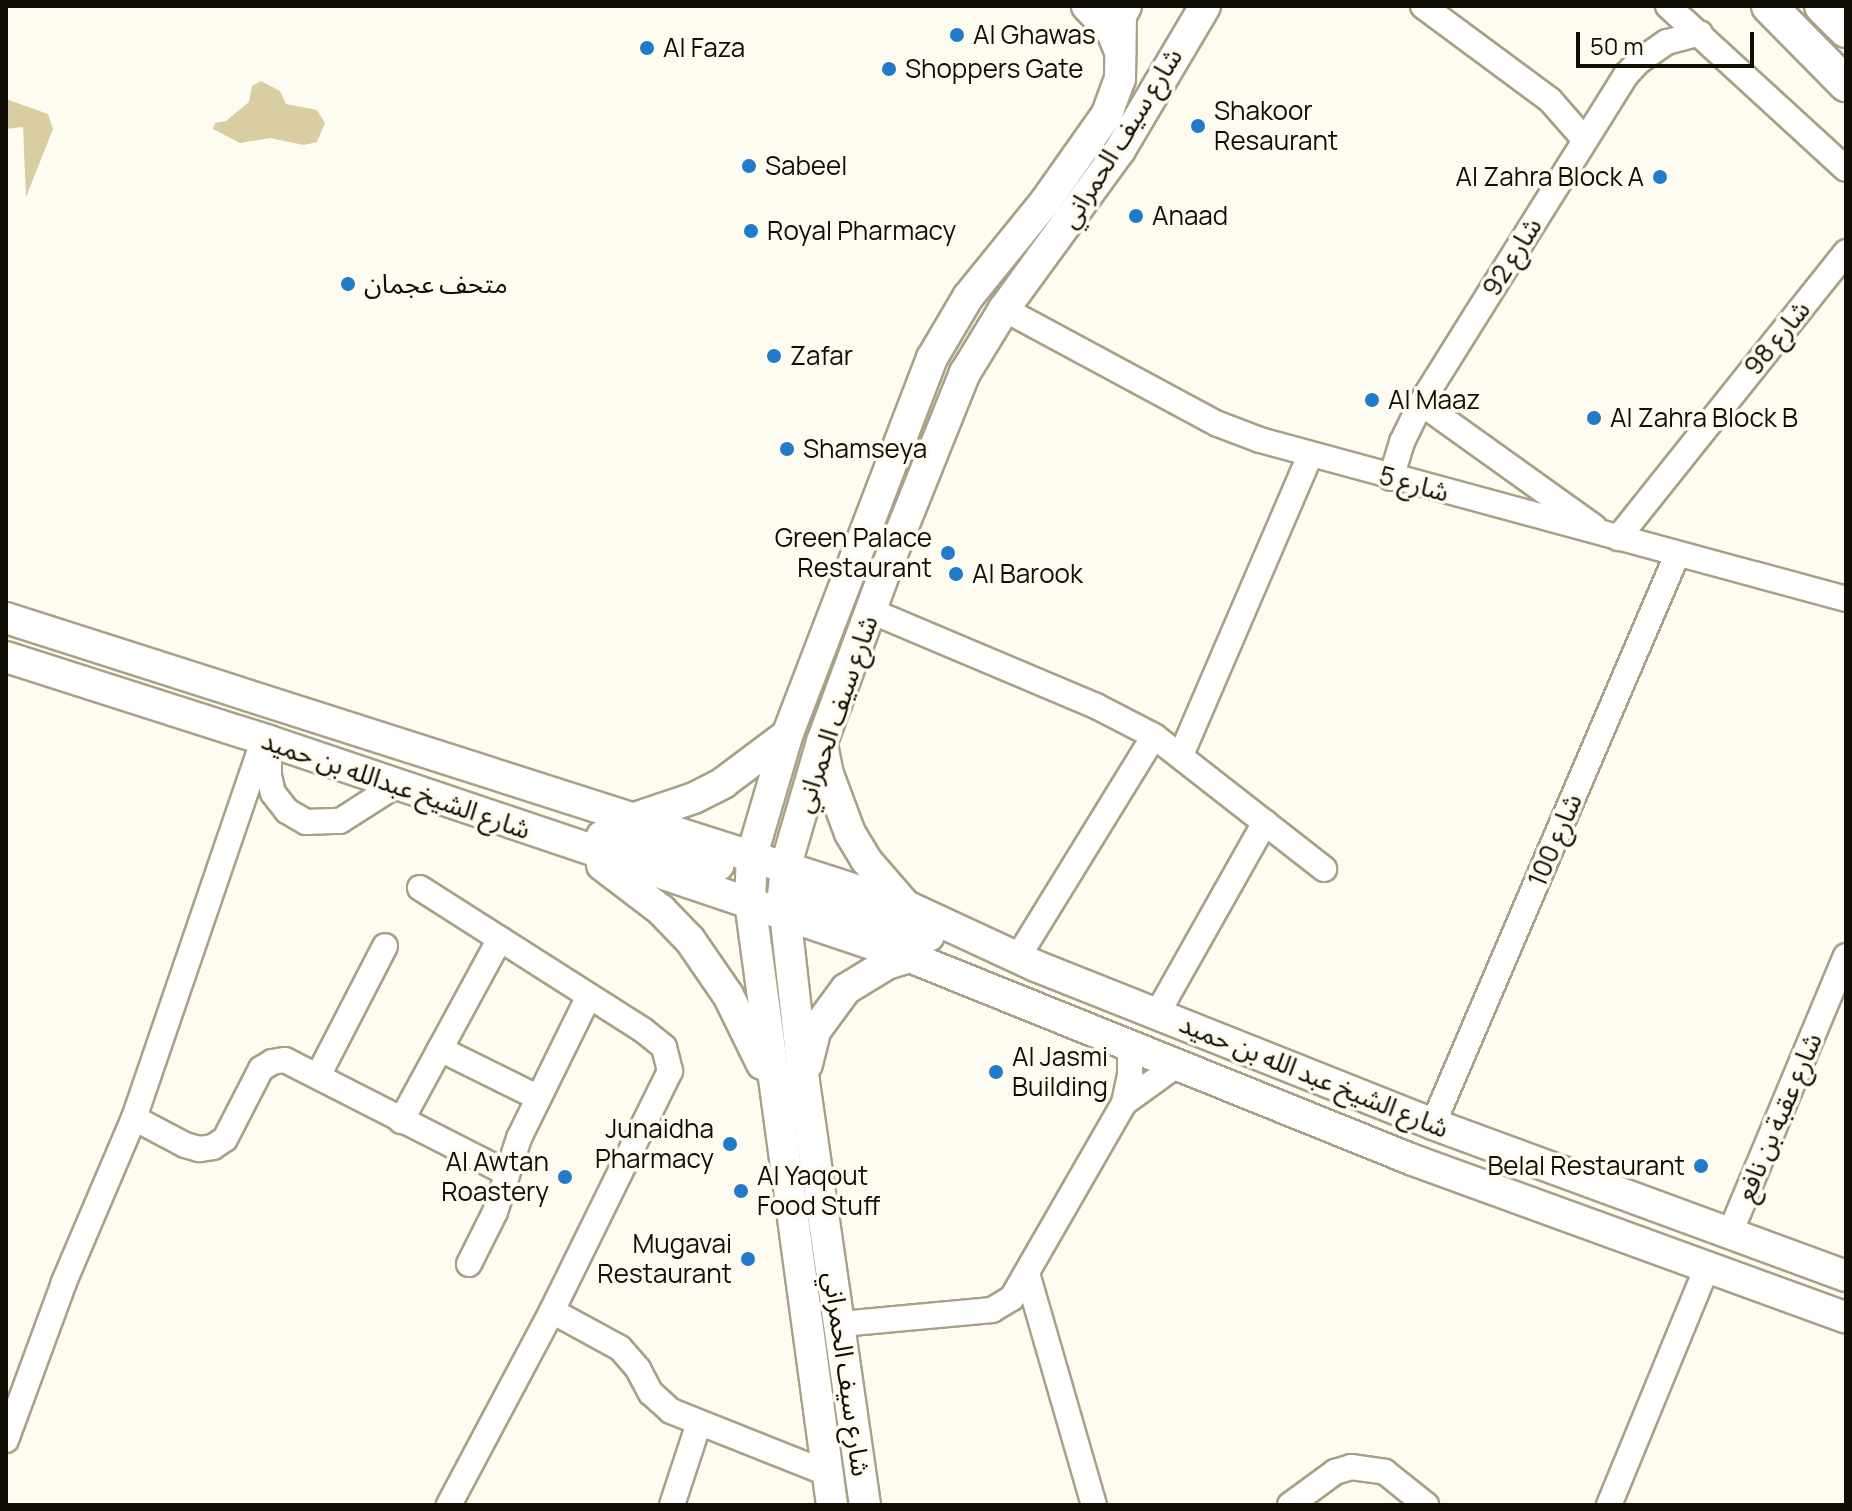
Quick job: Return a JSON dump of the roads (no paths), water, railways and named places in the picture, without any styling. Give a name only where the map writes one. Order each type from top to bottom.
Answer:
[{"type":"main road","points":[[1769,6],[1846,84]]},
{"type":"main road","points":[[1822,6],[1846,30]]},
{"type":"street","name":"شارع سيف الحمراني","points":[[832,1505],[774,1089],[750,877],[788,733],[932,358],[968,297],[1054,191],[1107,114],[1120,79],[1120,52],[1112,32],[1087,6]]},
{"type":"street","points":[[1120,52],[1121,16],[1126,6]]},
{"type":"street","points":[[1179,6],[1186,26],[1181,42]]},
{"type":"street","name":"شارع سيف الحمراني","points":[[865,1505],[804,1082],[784,904],[786,865],[822,742],[951,402],[977,351],[1004,309],[1120,150],[1205,6]]},
{"type":"street","points":[[1423,6],[1550,100],[1585,140]]},
{"type":"street","points":[[1668,6],[1846,169]]},
{"type":"street","name":"شارع 92","points":[[1391,478],[1402,442],[1421,403],[1585,140],[1638,62],[1667,42],[1700,33]]},
{"type":"street","name":"شارع 98","points":[[1612,537],[1846,252]]},
{"type":"street","name":"شارع 5","points":[[1004,309],[1218,424],[1391,478],[1846,599]]},
{"type":"street","points":[[1421,403],[1612,537]]},
{"type":"street","points":[[1181,755],[1310,455]]},
{"type":"street","name":"شارع 100","points":[[1433,1124],[1677,555]]},
{"type":"street","points":[[871,611],[1096,706],[1154,736],[1324,869]]},
{"type":"street","name":"شارع الشيخ عبدالله بن حميد","points":[[6,618],[632,819],[750,877],[784,904]]},
{"type":"street","name":"شارع الشيخ عبدالله بن حميد","points":[[6,657],[266,740],[578,848],[750,877],[786,865]]},
{"type":"street","points":[[223,726],[235,712],[235,692]]},
{"type":"street","points":[[632,819],[694,798],[723,783],[788,733]]},
{"type":"street","points":[[784,904],[1027,961],[1154,736]]},
{"type":"street","points":[[266,740],[273,793],[287,811],[306,822],[340,821],[396,785]]},
{"type":"street","points":[[6,1440],[64,1282],[134,1118],[266,740]]},
{"type":"street","points":[[822,742],[828,774],[850,833],[885,884],[906,906]]},
{"type":"street","points":[[1157,1014],[1265,822]]},
{"type":"street","points":[[508,823],[559,826],[750,877]]},
{"type":"street","points":[[578,848],[645,897],[690,940],[728,995],[774,1089]]},
{"type":"street","name":"شارع الشيخ عبد الله بن حميد","points":[[786,865],[906,906],[1027,961],[1433,1124],[1846,1276]]},
{"type":"street","points":[[420,888],[664,1047],[670,1071],[552,1311],[449,1505]]},
{"type":"street","name":"شارع الشيخ عبد الله بن حميد","points":[[784,904],[1413,1160],[1846,1318]]},
{"type":"street","points":[[401,1121],[500,939]]},
{"type":"street","points":[[318,1076],[385,946]]},
{"type":"street","name":"شارع عقبة بن نافع","points":[[1730,1233],[1846,956]]},
{"type":"street","points":[[804,1082],[815,1031],[829,1009],[866,975],[910,957]]},
{"type":"street","points":[[469,1264],[495,1212],[537,1097],[589,996]]},
{"type":"street","points":[[841,1324],[992,1310],[1012,1298],[1124,1103],[1130,1074],[1130,1045]]},
{"type":"street","points":[[440,1049],[537,1097]]},
{"type":"street","points":[[134,1118],[185,1145],[199,1149],[213,1147],[225,1139],[261,1069],[272,1062],[285,1060],[507,1173]]},
{"type":"street","points":[[1124,1103],[1178,1064]]},
{"type":"street","points":[[1609,1505],[1707,1267]]},
{"type":"street","points":[[1027,1273],[1094,1505]]},
{"type":"street","points":[[552,1311],[620,1348],[660,1404],[699,1423],[829,1474]]},
{"type":"street","points":[[672,1505],[699,1423]]},
{"type":"street","points":[[1290,1505],[1335,1472],[1351,1467],[1385,1472],[1426,1505]]},
{"type":"place","name":"Al Ghawas","points":[[957,35]]},
{"type":"place","name":"Al Faza","points":[[647,48]]},
{"type":"place","name":"Shoppers Gate","points":[[889,69]]},
{"type":"place","name":"Shakoor Resaurant","points":[[1198,126]]},
{"type":"place","name":"Sabeel","points":[[749,166]]},
{"type":"place","name":"Al Zahra Block A","points":[[1660,177]]},
{"type":"place","name":"Anaad","points":[[1136,216]]},
{"type":"place","name":"Royal Pharmacy","points":[[751,231]]},
{"type":"place","name":"متحف عجمان","points":[[348,284]]},
{"type":"place","name":"Zafar","points":[[774,356]]},
{"type":"place","name":"Al Maaz","points":[[1372,400]]},
{"type":"place","name":"Al Zahra Block B","points":[[1594,418]]},
{"type":"place","name":"Shamseya","points":[[787,449]]},
{"type":"place","name":"Green Palace Restaurant","points":[[948,553]]},
{"type":"place","name":"Al Barook","points":[[956,574]]},
{"type":"place","name":"Al Jasmi Building","points":[[996,1072]]},
{"type":"place","name":"Junaidha Pharmacy","points":[[730,1144]]},
{"type":"place","name":"Belal Restaurant","points":[[1701,1166]]},
{"type":"place","name":"Al Awtan Roastery","points":[[565,1177]]},
{"type":"place","name":"Al Yaqout Food Stuff","points":[[741,1191]]},
{"type":"place","name":"Mugavai Restaurant","points":[[748,1259]]}]
